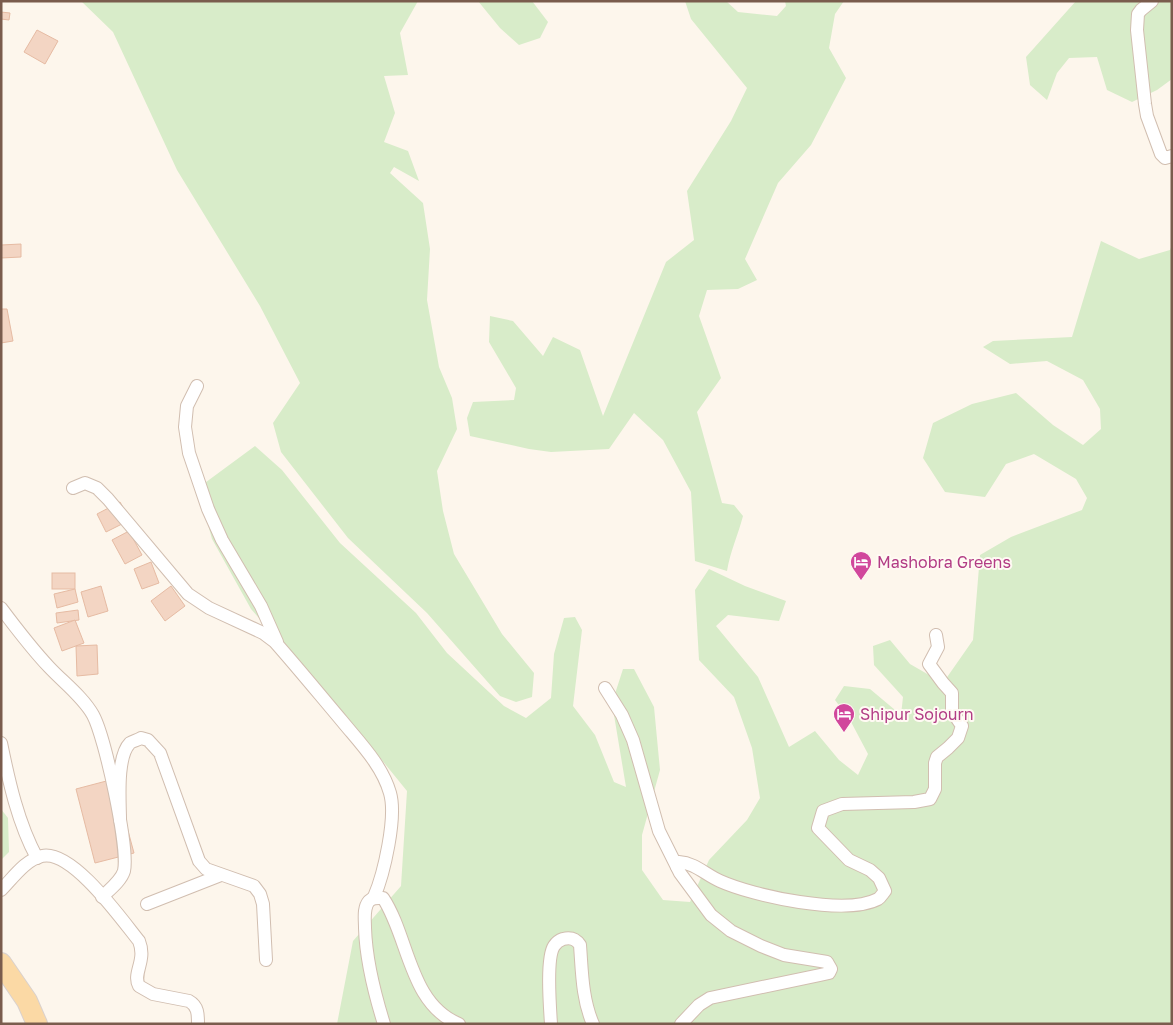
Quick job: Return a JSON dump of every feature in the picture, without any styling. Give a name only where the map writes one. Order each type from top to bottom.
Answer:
[{"type":"main road","points":[[1,963],[27,1002],[37,1024]]},
{"type":"street","points":[[1152,1],[1141,10],[1137,21],[1143,89],[1147,116],[1161,154],[1165,158],[1172,156]]},
{"type":"street","points":[[196,386],[187,406],[185,427],[189,452],[197,478],[222,540],[261,606],[279,646]]},
{"type":"street","points":[[73,488],[85,483],[97,488],[108,498],[188,594],[209,608],[263,633],[279,646],[365,749],[384,776],[391,796],[391,822],[384,871],[374,897],[368,903],[365,912],[365,950],[373,988],[384,1024]]},
{"type":"street","points":[[1,608],[48,667],[93,715],[104,744],[120,820],[125,861],[122,877],[102,897]]},
{"type":"street","points":[[677,867],[679,862],[688,863],[719,881],[783,900],[855,905],[879,899],[886,891],[879,878],[870,870],[849,860],[818,828],[823,811],[842,804],[914,802],[930,799],[935,789],[935,763],[937,756],[958,738],[962,726],[952,710],[952,693],[929,664],[938,647],[936,636]]},
{"type":"street","points":[[605,688],[622,715],[633,740],[659,831],[677,867],[711,915],[731,931],[761,946],[784,954],[827,962],[830,969],[829,973],[710,998],[699,1005],[681,1024]]},
{"type":"street","points":[[120,820],[120,770],[122,759],[130,744],[141,738],[148,740],[160,753],[199,861],[206,869],[254,886],[260,894],[263,904],[266,960]]},
{"type":"street","points":[[1,743],[12,790],[27,840],[37,858]]},
{"type":"street","points":[[1,890],[28,862],[37,858],[52,856],[69,864],[84,876],[140,942],[143,950],[142,962],[136,978],[139,986],[153,994],[194,1004],[198,1024]]},
{"type":"street","points":[[146,904],[221,875]]},
{"type":"street","points":[[374,897],[383,898],[390,908],[415,975],[436,1010],[447,1019],[459,1024]]},
{"type":"street","points":[[551,1024],[551,955],[554,945],[570,938],[576,940],[580,945],[584,996],[588,1014],[593,1024]]},
{"type":"green space","points":[[81,1],[418,1],[400,33],[408,75],[384,76],[395,113],[384,142],[408,151],[419,181],[394,167],[390,173],[423,203],[430,249],[427,300],[439,367],[452,398],[457,429],[437,471],[443,511],[454,554],[502,634],[534,673],[532,697],[516,702],[500,696],[427,613],[348,538],[281,452],[273,423],[300,383],[260,306],[177,170],[113,32]]},
{"type":"green space","points":[[478,1],[532,1],[548,22],[540,38],[519,45],[500,28]]},
{"type":"green space","points":[[685,1],[726,1],[738,12],[777,16],[786,6],[785,1],[844,1],[835,14],[829,48],[846,78],[811,145],[778,183],[745,259],[757,280],[738,289],[707,290],[699,316],[721,378],[697,412],[722,503],[734,505],[743,516],[727,571],[695,561],[691,492],[663,440],[634,413],[609,449],[551,452],[470,436],[467,418],[473,402],[514,400],[516,388],[489,342],[490,316],[513,321],[543,356],[553,337],[580,350],[603,416],[666,262],[694,240],[687,191],[731,121],[747,88],[691,19]]},
{"type":"green space","points":[[1076,1],[1172,1],[1172,79],[1157,90],[1132,102],[1107,90],[1097,57],[1069,58],[1057,73],[1047,100],[1030,85],[1026,57]]},
{"type":"green space","points":[[1101,241],[1139,259],[1170,250],[1172,245],[1172,1024],[337,1024],[353,941],[401,886],[407,791],[346,716],[251,609],[212,539],[198,488],[255,446],[282,470],[340,543],[416,613],[447,653],[504,706],[526,718],[551,698],[554,654],[564,618],[575,617],[582,630],[573,706],[595,735],[614,782],[626,787],[612,703],[623,669],[634,669],[654,707],[660,770],[642,835],[642,870],[663,900],[690,902],[709,860],[747,820],[760,798],[752,748],[734,697],[699,660],[695,590],[709,569],[745,586],[786,601],[779,621],[728,615],[716,626],[758,677],[789,747],[815,731],[839,760],[858,775],[868,754],[850,720],[835,700],[844,686],[870,689],[901,715],[903,697],[874,665],[873,646],[890,640],[910,664],[943,683],[973,640],[980,555],[1011,537],[1082,510],[1087,498],[1076,479],[1034,454],[1006,464],[985,497],[945,492],[923,458],[933,423],[972,404],[1016,393],[1053,425],[1083,445],[1101,429],[1100,409],[1083,380],[1047,361],[1010,364],[983,347],[993,341],[1072,337]]},
{"type":"green space","points":[[1,809],[8,818],[9,852],[1,860]]},
{"type":"building","points":[[1,12],[10,13],[9,20],[1,19]]},
{"type":"building","points":[[37,30],[58,41],[45,64],[24,52]]},
{"type":"building","points":[[21,244],[21,257],[1,258],[1,245]]},
{"type":"building","points":[[1,309],[7,309],[13,341],[1,343]]},
{"type":"building","points":[[120,502],[130,520],[106,532],[97,514]]},
{"type":"building","points":[[129,531],[142,555],[125,564],[112,540]]},
{"type":"building","points":[[151,562],[159,583],[142,589],[134,569]]},
{"type":"building","points":[[52,573],[75,573],[75,589],[52,589]]},
{"type":"building","points":[[101,586],[108,611],[88,617],[81,592]]},
{"type":"building","points":[[171,586],[185,606],[165,621],[151,601]]},
{"type":"building","points":[[75,589],[78,602],[57,608],[54,594]]},
{"type":"building","points":[[78,610],[79,620],[57,623],[56,613]]},
{"type":"building","points":[[75,620],[84,643],[62,651],[54,628]]},
{"type":"building","points":[[97,645],[98,674],[77,676],[76,646]]},
{"type":"building","points":[[114,779],[134,853],[95,863],[76,789]]},
{"type":"place","name":"Mashobra Greens","points":[[861,581]]},
{"type":"place","name":"Shipur Sojourn","points":[[844,733]]}]
